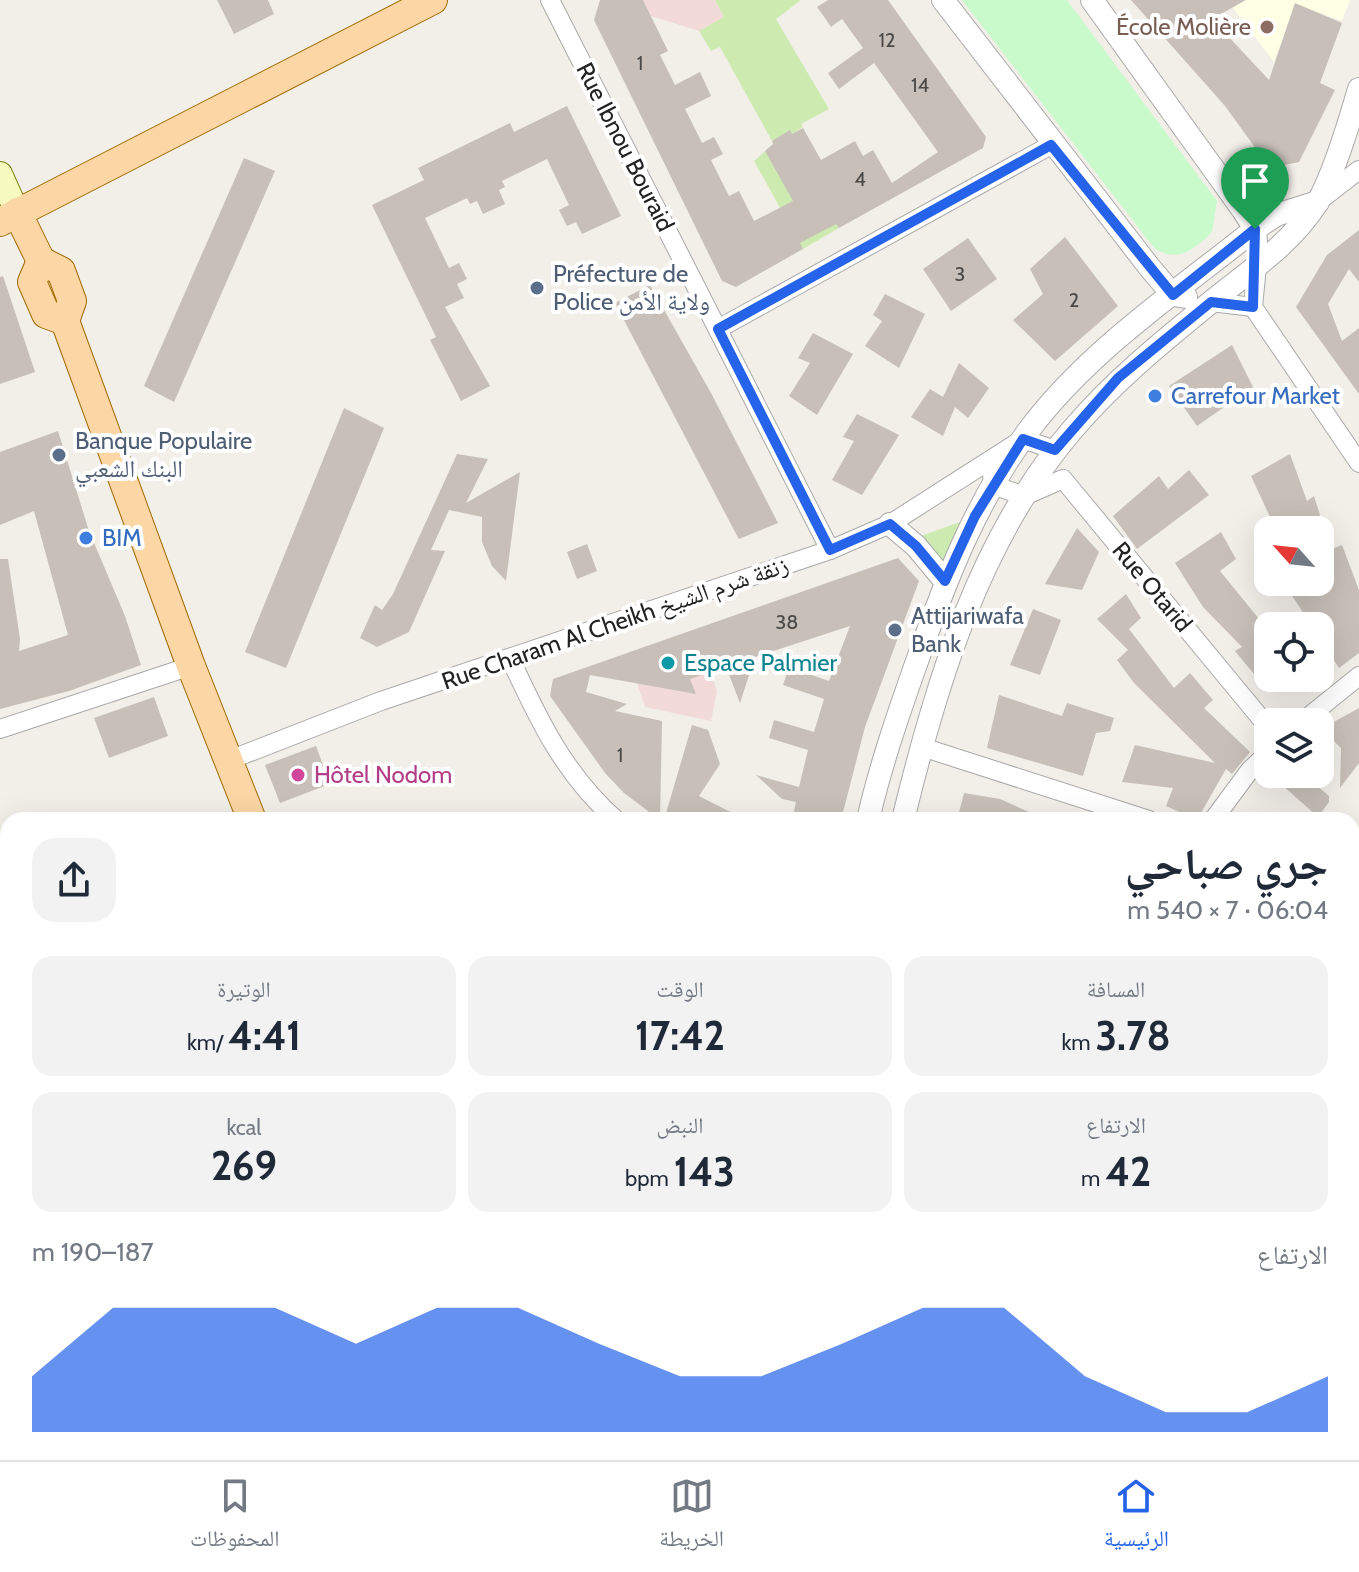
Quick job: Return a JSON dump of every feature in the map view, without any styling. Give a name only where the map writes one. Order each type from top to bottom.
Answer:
[{"type":"main road","points":[[9,217],[433,0]]},
{"type":"main road","points":[[0,174],[9,217],[41,261],[32,282],[46,314],[65,321],[191,666],[249,812]]},
{"type":"street","name":"Rue Ibnou Bouraid","points":[[550,0],[830,550]]},
{"type":"street","points":[[943,0],[1051,145],[1173,295],[1253,307]]},
{"type":"street","points":[[1092,0],[1255,229],[1257,266],[1253,307],[1359,463]]},
{"type":"street","points":[[1318,202],[1359,89]]},
{"type":"street","points":[[718,329],[1051,145]]},
{"type":"street","points":[[905,812],[922,747],[961,625],[992,556],[1024,496],[1055,450],[1118,378],[1257,266],[1293,233],[1318,202],[1359,170]]},
{"type":"street","points":[[870,812],[890,738],[945,581],[993,485],[1023,439],[1087,366],[1255,229],[1276,215],[1318,202]]},
{"type":"street","points":[[1023,439],[1055,450]]},
{"type":"street","name":"Rue Charam Al Cheikh زنقة شرم الشيخ","points":[[227,761],[381,701],[511,660],[830,550],[890,524],[1023,439]]},
{"type":"street","points":[[991,459],[993,485]]},
{"type":"street","name":"Rue Otarid","points":[[1024,496],[1063,479],[1254,710]]},
{"type":"street","points":[[993,485],[1024,496]]},
{"type":"street","points":[[890,524],[916,546],[945,581]]},
{"type":"street","points":[[511,660],[555,751],[584,789],[608,812]]},
{"type":"street","points":[[0,729],[191,666]]},
{"type":"street","points":[[1319,708],[1359,676]]},
{"type":"street","points":[[922,747],[1124,812]]},
{"type":"street","points":[[1219,812],[1254,766]]},
{"type":"shaded area","points":[[600,0],[715,0],[724,17],[699,31]]},
{"type":"shaded area","name":"École Molière","points":[[1227,0],[1350,0],[1342,21],[1295,4],[1274,62]]},
{"type":"shaded area","name":"Espace Palmier","points":[[696,629],[717,691],[711,721],[645,707],[627,653]]},
{"type":"green space","points":[[715,0],[801,0],[776,19],[829,109],[801,124],[803,127],[792,134],[790,131],[772,141],[720,47],[711,51],[699,31],[724,17]]},
{"type":"green space","points":[[962,0],[1067,0],[1217,201],[1212,232],[1186,252],[1172,255],[1155,249]]},
{"type":"green space","points":[[765,151],[839,228],[803,249],[754,161]]},
{"type":"green space","points":[[960,522],[944,563],[921,536]]},
{"type":"building","points":[[217,0],[268,0],[274,14],[234,34]]},
{"type":"building","points":[[600,0],[643,0],[668,51],[660,55],[675,85],[700,72],[711,96],[685,109],[702,143],[714,137],[723,154],[711,160],[729,196],[739,191],[754,221],[793,201],[765,151],[773,144],[772,141],[790,130],[792,134],[803,128],[821,160],[855,141],[863,156],[873,150],[892,183],[938,152],[874,63],[839,89],[828,73],[863,48],[842,19],[831,27],[817,7],[828,0],[888,0],[986,137],[983,148],[839,228],[836,224],[800,243],[803,249],[736,287],[722,281],[594,20]]},
{"type":"building","points":[[1131,0],[1246,0],[1212,19],[1269,80],[1295,3],[1342,23],[1320,83],[1335,90],[1299,162],[1270,168],[1225,106]]},
{"type":"building","points":[[567,106],[621,216],[582,234],[576,222],[567,226],[559,210],[569,205],[547,159],[502,181],[505,187],[499,190],[505,204],[483,214],[477,201],[470,204],[467,198],[425,218],[449,268],[459,263],[467,279],[457,284],[464,298],[445,307],[490,386],[461,401],[430,340],[436,337],[372,205],[424,180],[418,168],[510,123],[514,132]]},
{"type":"building","points":[[244,158],[275,171],[174,402],[144,386]]},
{"type":"building","points":[[1359,230],[1359,282],[1349,269],[1328,304],[1342,341],[1359,328],[1359,394],[1296,307],[1327,255]]},
{"type":"building","points":[[1065,237],[1118,306],[1055,361],[1013,320],[1043,294],[1030,269]]},
{"type":"building","points":[[968,238],[997,279],[951,311],[923,269]]},
{"type":"building","points":[[3,276],[35,372],[0,384],[0,277]]},
{"type":"building","points":[[650,285],[711,393],[778,523],[739,539],[735,532],[615,303]]},
{"type":"building","points":[[885,294],[925,314],[899,368],[865,346],[882,321],[873,315]]},
{"type":"building","points":[[813,333],[853,354],[817,415],[789,396],[810,363],[798,358]]},
{"type":"building","points":[[1232,345],[1253,387],[1197,426],[1169,386]]},
{"type":"building","points":[[959,363],[989,388],[968,418],[955,407],[943,436],[911,417],[930,389],[943,397]]},
{"type":"building","points":[[344,408],[384,428],[286,668],[245,652]]},
{"type":"building","points":[[857,414],[899,435],[862,495],[832,480],[854,441],[843,437]]},
{"type":"building","points":[[58,431],[89,531],[125,616],[141,665],[69,691],[0,709],[0,559],[8,559],[20,639],[19,651],[68,635],[34,511],[0,525],[0,452]]},
{"type":"building","points":[[457,454],[488,459],[466,503],[520,472],[506,581],[492,566],[482,542],[482,517],[449,510],[431,550],[445,551],[409,632],[377,647],[360,638],[375,605],[382,610],[393,594]]},
{"type":"building","points":[[1290,454],[1307,501],[1314,496],[1320,515],[1270,516],[1251,476]]},
{"type":"building","points":[[1189,470],[1209,495],[1137,549],[1113,516],[1159,476],[1168,489]]},
{"type":"building","points":[[1077,528],[1099,552],[1082,590],[1045,584]]},
{"type":"building","points":[[1221,532],[1236,559],[1220,571],[1254,613],[1254,674],[1235,651],[1242,647],[1203,607],[1175,563]]},
{"type":"building","points":[[587,544],[597,571],[577,579],[567,552]]},
{"type":"building","points":[[1342,545],[1359,590],[1359,653],[1339,668],[1334,660],[1334,612],[1303,612],[1292,596],[1334,596],[1334,548]]},
{"type":"building","points":[[898,558],[919,581],[865,727],[843,812],[794,812],[796,802],[782,799],[756,775],[799,787],[808,750],[769,738],[774,720],[814,732],[824,699],[783,685],[789,667],[829,681],[850,626],[755,657],[740,703],[726,667],[690,679],[696,694],[590,675],[586,692],[627,704],[615,711],[662,721],[660,812],[649,812],[624,793],[605,773],[550,696],[553,679]]},
{"type":"building","points":[[1126,594],[1141,618],[1129,629],[1174,688],[1190,673],[1213,700],[1204,708],[1250,752],[1232,774],[1226,769],[1202,812],[1179,812],[1166,806],[1173,788],[1122,782],[1135,745],[1215,763],[1134,683],[1117,660],[1128,650],[1097,619]]},
{"type":"building","points":[[1033,609],[1061,620],[1040,675],[1010,665]]},
{"type":"building","points":[[999,695],[1062,716],[1067,703],[1114,718],[1110,731],[1096,733],[1083,776],[987,748]]},
{"type":"building","points":[[154,697],[168,736],[109,758],[94,718]]},
{"type":"building","points":[[1359,708],[1359,763],[1340,788],[1341,748],[1334,741],[1334,722]]},
{"type":"building","points":[[692,725],[708,730],[720,764],[699,796],[730,812],[666,812]]},
{"type":"building","points":[[316,746],[330,784],[280,803],[265,765]]},
{"type":"building","points":[[1285,788],[1320,788],[1329,796],[1329,802],[1322,812],[1312,812]]},
{"type":"building","points":[[964,793],[1000,799],[1029,812],[959,812]]},
{"type":"place","name":"École Molière","points":[[1267,27]]},
{"type":"place","name":"Préfecture de Police ولاية الأمن","points":[[537,288]]},
{"type":"place","name":"Carrefour Market","points":[[1155,396]]},
{"type":"place","name":"Banque Populaire البنك الشعبي","points":[[59,455]]},
{"type":"place","name":"BIM","points":[[86,538]]},
{"type":"place","name":"Attijariwafa Bank","points":[[895,630]]},
{"type":"place","name":"Espace Palmier","points":[[668,663]]},
{"type":"place","name":"Hôtel Nodom","points":[[298,775]]},
{"type":"route","points":[[1051,145],[1173,295],[1255,229],[1257,266],[1253,307],[1211,302],[1118,378],[1055,450],[1023,439],[975,516],[945,581],[916,546],[890,524],[830,550],[718,329],[1051,145]]}]
